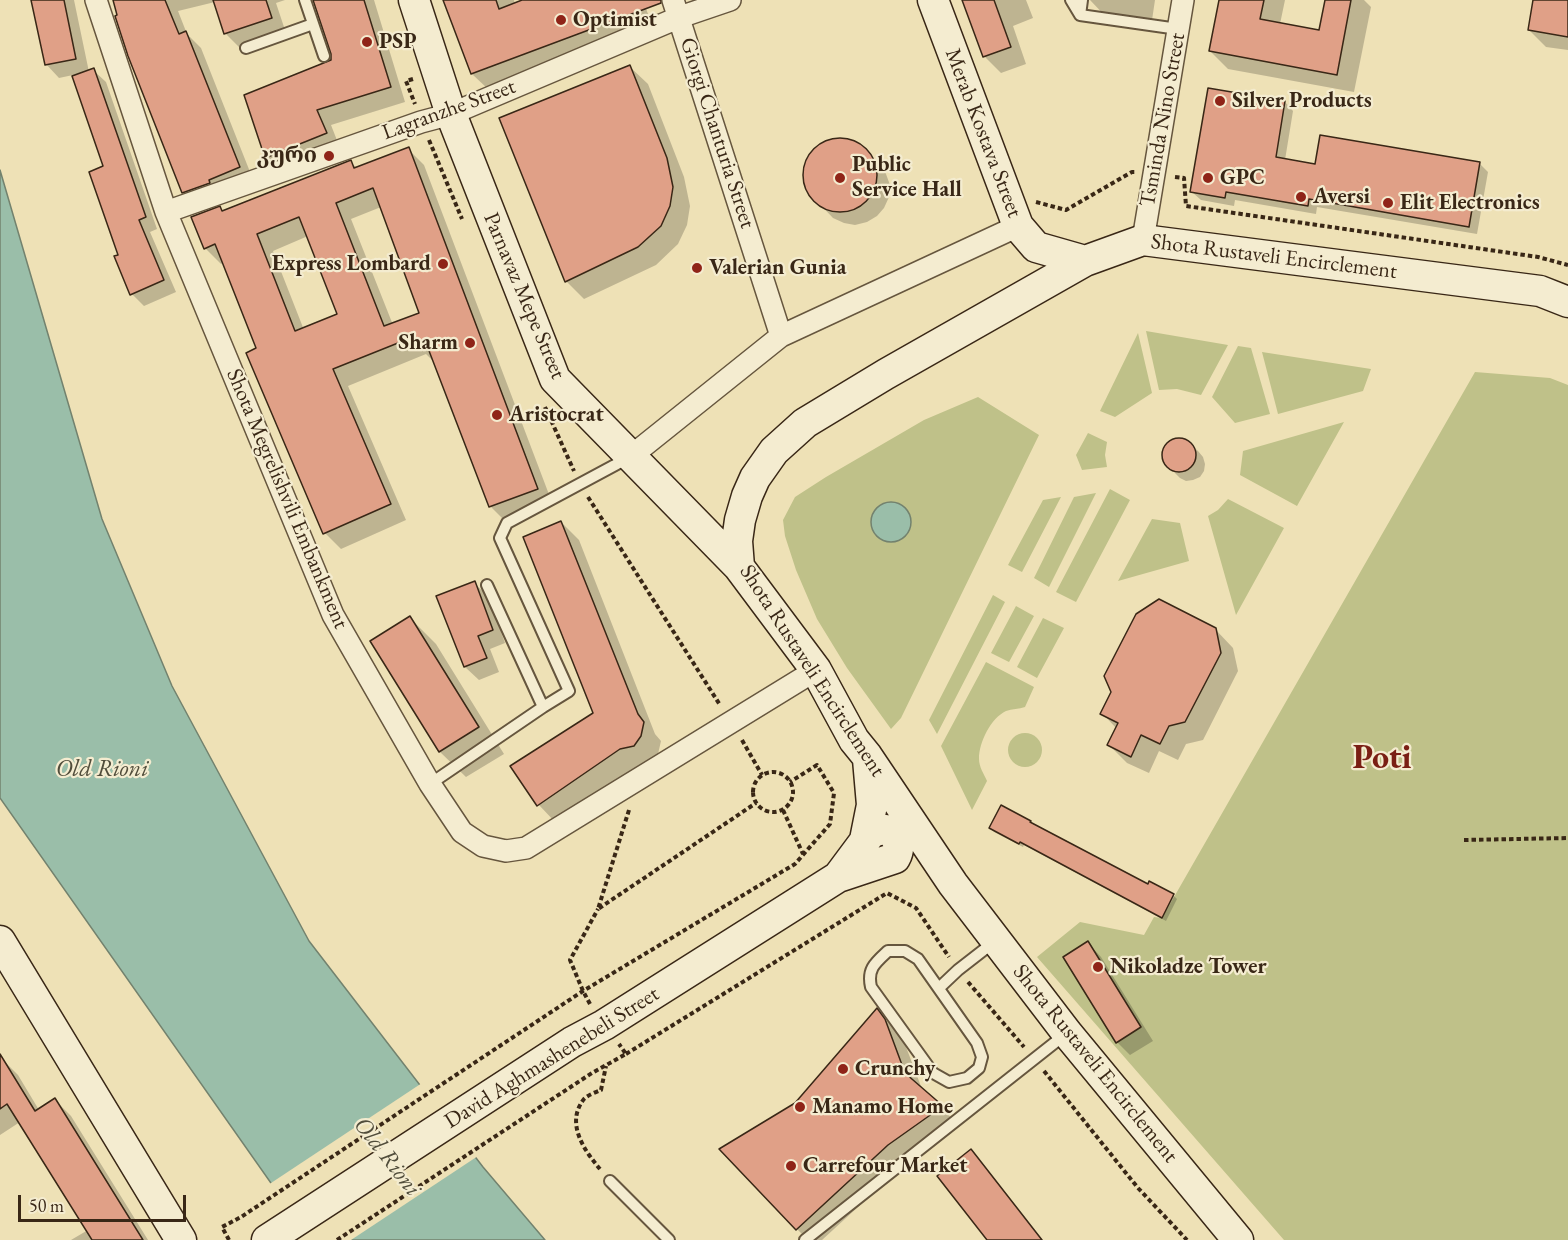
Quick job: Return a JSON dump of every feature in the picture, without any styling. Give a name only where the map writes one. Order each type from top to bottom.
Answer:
[{"type":"main road","name":"Parnavaz Mepe Street","points":[[414,0],[451,114],[555,379],[739,567]]},
{"type":"main road","name":"Merab Kostava Street","points":[[933,0],[1018,226],[1036,247],[1085,261]]},
{"type":"main road","name":"Shota Rustaveli Encirclement","points":[[1238,1240],[1067,1033],[953,884],[854,740],[816,670],[739,567],[740,520],[747,496],[755,478],[774,451],[805,423],[886,374],[1085,261],[1143,240],[1540,291],[1568,302]]},
{"type":"main road","name":"David Aghmashenebeli Street","points":[[838,877],[866,840],[872,805],[867,756]]},
{"type":"main road","points":[[866,840],[878,829],[884,829],[897,839],[898,852],[895,858],[884,862]]},
{"type":"main road","name":"David Aghmashenebeli Street","points":[[267,1240],[572,1042],[604,1025],[838,877],[884,862],[915,866],[953,884]]},
{"type":"main road","points":[[0,941],[181,1240]]},
{"type":"street","name":"Shota Megrelishvili Embankment","points":[[96,0],[166,212],[333,615],[430,784],[462,832],[483,846],[506,851],[526,848],[816,670]]},
{"type":"street","name":"Lagranzhe Street","points":[[166,212],[421,122],[451,114],[676,9],[730,0]]},
{"type":"street","name":"Tsminda Nino Street","points":[[1143,240],[1183,0]]},
{"type":"street","name":"Giorgi Chanturia Street","points":[[676,9],[781,336]]},
{"type":"street","points":[[630,457],[781,336],[1018,226]]},
{"type":"lane","points":[[305,0],[324,56]]},
{"type":"lane","points":[[1071,0],[1080,15]]},
{"type":"lane","points":[[1080,15],[1083,0]]},
{"type":"lane","points":[[1080,15],[1178,29]]},
{"type":"lane","points":[[246,48],[313,24]]},
{"type":"lane","points":[[430,784],[569,691],[500,538],[507,523],[630,457]]},
{"type":"lane","points":[[487,585],[543,707]]},
{"type":"lane","points":[[939,988],[997,940]]},
{"type":"lane","points":[[888,951],[904,951],[918,959],[939,988],[977,1043],[982,1057],[979,1068],[963,1080],[949,1082],[933,1073],[871,987],[868,976],[875,962],[888,951]]},
{"type":"lane","points":[[805,1240],[1067,1033]]},
{"type":"lane","points":[[610,1181],[669,1240]]},
{"type":"path","points":[[429,139],[463,222]]},
{"type":"path","points":[[1035,202],[1066,210],[1132,172],[1184,178],[1186,206],[1527,255],[1568,265]]},
{"type":"path","points":[[542,400],[580,484],[732,723],[762,775]]},
{"type":"path","points":[[229,1240],[222,1227],[241,1218],[583,991],[795,864],[830,824],[834,792],[816,765],[790,782]]},
{"type":"path","points":[[778,772],[790,782],[793,789],[792,797],[783,810],[768,812],[756,803],[753,788],[756,780],[762,775],[778,772]]},
{"type":"path","points":[[583,991],[570,960],[598,909],[638,780]]},
{"type":"path","points":[[598,909],[756,803]]},
{"type":"path","points":[[783,810],[803,854]]},
{"type":"path","points":[[1464,840],[1568,838]]},
{"type":"path","points":[[626,1054],[887,893],[916,908],[958,970],[1034,1058],[1138,1188],[1187,1240]]},
{"type":"path","points":[[606,1066],[601,1090],[585,1098],[578,1113],[576,1131],[586,1153],[610,1181]]},
{"type":"path","points":[[337,1240],[592,1072]]},
{"type":"green space","points":[[1146,331],[1228,345],[1201,395],[1177,389],[1159,390]]},
{"type":"green space","points":[[1138,333],[1152,393],[1115,417],[1100,411]]},
{"type":"green space","points":[[1238,346],[1251,348],[1270,414],[1235,423],[1212,397]]},
{"type":"green space","points":[[1262,352],[1371,369],[1363,391],[1278,414]]},
{"type":"green space","points":[[1475,372],[1550,378],[1568,385],[1568,1240],[1284,1240],[1037,957],[1080,922],[1144,935],[1154,917],[1162,918]]},
{"type":"green space","points":[[978,397],[1039,435],[901,718],[891,729],[847,668],[817,619],[796,570],[785,536],[783,520],[795,497],[826,477],[924,420]]},
{"type":"green space","points":[[1344,422],[1297,506],[1240,475],[1243,451]]},
{"type":"green space","points":[[1088,433],[1107,442],[1105,455],[1107,467],[1082,470],[1076,455]]},
{"type":"green space","points":[[1110,489],[1130,500],[1076,602],[1056,592]]},
{"type":"green space","points":[[1096,493],[1049,587],[1034,578],[1074,497]]},
{"type":"green space","points":[[1061,497],[1022,572],[1008,565],[1043,500]]},
{"type":"green space","points":[[1228,499],[1284,528],[1236,615],[1208,516],[1218,510]]},
{"type":"green space","points":[[1152,519],[1180,523],[1189,561],[1118,581]]},
{"type":"green space","points":[[993,595],[1005,602],[937,734],[929,720]]},
{"type":"green space","points":[[1016,606],[1034,616],[1009,662],[991,653]]},
{"type":"green space","points":[[1043,618],[1064,628],[1037,678],[1017,667]]},
{"type":"green space","points":[[986,662],[1034,687],[1025,707],[1001,714],[987,731],[981,745],[979,759],[987,781],[972,810],[941,746]]},
{"type":"green space","points":[[1025,733],[1037,738],[1042,750],[1037,762],[1025,767],[1013,762],[1008,750],[1013,738]]},
{"type":"water","name":"Old Rioni","points":[[0,170],[102,519],[172,686],[309,941],[483,1167],[545,1240],[311,1240],[0,798]]},
{"type":"water","points":[[891,502],[899,503],[905,508],[910,514],[910,530],[905,536],[899,541],[891,542],[883,541],[877,536],[872,530],[871,522],[872,514],[877,508],[883,503]]},
{"type":"pier","points":[[422,1083],[478,1156],[351,1240],[307,1240],[268,1185]]},
{"type":"building","points":[[31,0],[64,0],[76,59],[45,65]]},
{"type":"building","points":[[113,0],[165,0],[179,34],[186,31],[240,167],[209,180],[210,183],[182,193],[128,56],[115,16],[117,15]]},
{"type":"building","points":[[213,0],[266,0],[272,18],[224,34]]},
{"type":"building","points":[[313,0],[364,0],[391,87],[317,110],[327,133],[265,158],[244,95],[331,60]]},
{"type":"building","points":[[443,0],[496,0],[499,9],[522,0],[661,0],[661,3],[471,74]]},
{"type":"building","points":[[962,0],[994,0],[1011,47],[983,57]]},
{"type":"building","points":[[1219,0],[1264,0],[1260,19],[1319,30],[1325,0],[1351,0],[1337,75],[1209,51]]},
{"type":"building","points":[[1533,0],[1568,0],[1568,37],[1528,30]]},
{"type":"building","points":[[630,65],[667,158],[673,187],[670,206],[661,226],[638,247],[565,282],[499,118]]},
{"type":"building","points":[[94,68],[146,217],[139,220],[164,280],[130,295],[114,256],[118,255],[89,172],[103,166],[72,76]]},
{"type":"building","points":[[1208,88],[1285,101],[1276,157],[1315,164],[1320,135],[1480,162],[1469,227],[1309,199],[1308,206],[1226,192],[1225,198],[1190,192]]},
{"type":"building","name":"Public Service Hall","points":[[840,138],[854,141],[866,149],[874,161],[877,175],[874,189],[866,201],[854,209],[840,212],[826,209],[814,201],[806,189],[803,175],[806,161],[814,149],[826,141]]},
{"type":"building","points":[[409,147],[538,489],[489,507],[426,343],[417,347],[413,337],[333,369],[391,504],[323,534],[246,353],[256,348],[215,244],[204,249],[191,217],[220,206],[222,211],[351,160],[354,168]],"holes":[[[373,188],[419,313],[384,326],[336,203]],[[299,217],[337,314],[295,331],[257,234]]]},
{"type":"building","points":[[1179,438],[1191,443],[1196,455],[1191,467],[1179,472],[1167,467],[1162,455],[1167,443]]},
{"type":"building","points":[[561,521],[638,714],[644,722],[641,736],[634,746],[620,749],[537,806],[510,766],[593,713],[523,537]]},
{"type":"building","points":[[475,581],[493,630],[478,636],[487,658],[464,667],[436,596]]},
{"type":"building","points":[[1159,599],[1216,628],[1221,653],[1185,722],[1169,726],[1160,744],[1141,735],[1131,757],[1107,745],[1118,723],[1100,714],[1111,692],[1104,676],[1136,614]]},
{"type":"building","points":[[410,616],[479,727],[439,752],[370,641]]},
{"type":"building","points":[[1001,805],[1148,884],[1149,881],[1174,894],[1162,918],[1020,842],[1019,844],[989,828]]},
{"type":"building","points":[[1088,941],[1141,1027],[1116,1043],[1063,957]]},
{"type":"building","points":[[877,1008],[885,1019],[905,1073],[943,1106],[888,1145],[796,1230],[719,1149],[795,1103]]},
{"type":"building","points":[[0,1054],[35,1111],[55,1098],[143,1240],[92,1240],[7,1104],[0,1109]]},
{"type":"building","points":[[971,1149],[1042,1240],[987,1240],[937,1176]]},
{"type":"place","name":"Optimist","points":[[561,20]]},
{"type":"place","name":"PSP","points":[[367,42]]},
{"type":"place","name":"Silver Products","points":[[1220,101]]},
{"type":"place","name":"კური","points":[[329,156]]},
{"type":"place","name":"Public Service Hall","points":[[840,178]]},
{"type":"place","name":"GPC","points":[[1208,178]]},
{"type":"place","name":"Aversi","points":[[1301,197]]},
{"type":"place","name":"Elit Electronics","points":[[1388,203]]},
{"type":"place","name":"Express Lombard","points":[[443,264]]},
{"type":"place","name":"Valerian Gunia","points":[[697,268]]},
{"type":"place","name":"Sharm","points":[[470,343]]},
{"type":"place","name":"Aristocrat","points":[[497,415]]},
{"type":"place","name":"Nikoladze Tower","points":[[1098,967]]},
{"type":"place","name":"Crunchy","points":[[843,1069]]},
{"type":"place","name":"Manamo Home","points":[[800,1107]]},
{"type":"place","name":"Carrefour Market","points":[[791,1166]]},
{"type":"district","name":"Poti","points":[[1382,759]]}]
